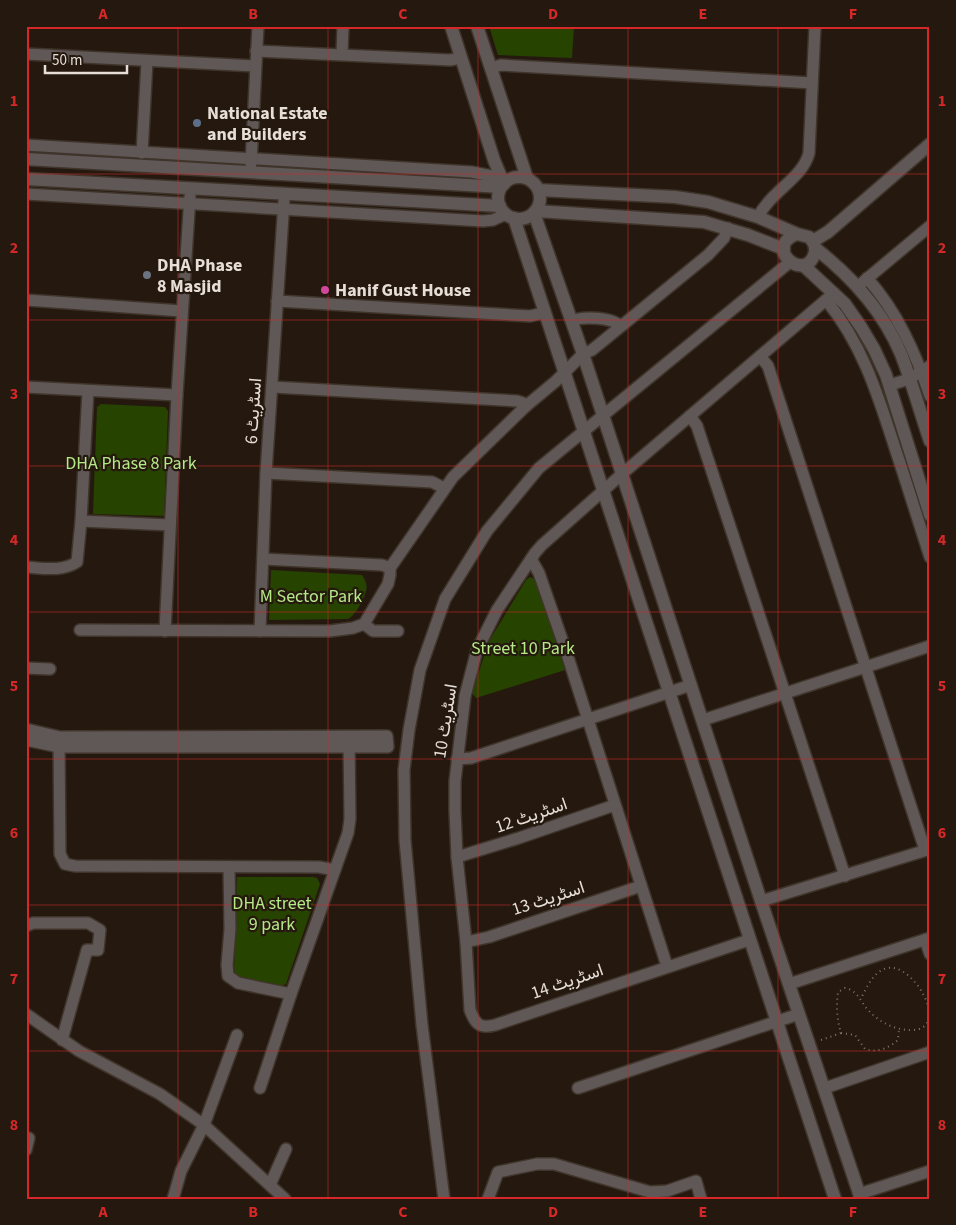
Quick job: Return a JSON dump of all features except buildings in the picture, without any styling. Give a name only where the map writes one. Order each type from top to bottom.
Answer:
[{"type":"street","points":[[249,192],[258,26]]},
{"type":"street","points":[[342,54],[343,26]]},
{"type":"street","points":[[451,26],[503,186]]},
{"type":"street","points":[[477,26],[527,178]]},
{"type":"street","points":[[758,217],[763,207],[774,194],[799,172],[807,161],[809,153],[815,26]]},
{"type":"street","points":[[256,51],[450,60],[461,58]]},
{"type":"street","points":[[26,54],[255,66]]},
{"type":"street","points":[[142,152],[147,61]]},
{"type":"street","points":[[491,68],[501,65],[812,84]]},
{"type":"street","points":[[797,234],[788,240],[784,249],[785,256],[790,262],[803,265],[812,259],[814,245],[930,144]]},
{"type":"street","points":[[26,145],[142,152],[250,165],[503,186]]},
{"type":"street","points":[[26,175],[29,167],[26,159],[250,165]]},
{"type":"street","points":[[835,1199],[564,372],[544,313],[499,195],[503,186],[512,178],[527,178],[539,190],[540,201],[535,212],[860,1196],[930,1171]]},
{"type":"street","points":[[26,179],[249,192],[507,213],[524,218],[535,212],[691,220],[728,228],[784,249]]},
{"type":"street","points":[[165,631],[190,189]]},
{"type":"street","points":[[539,190],[694,200],[720,204],[809,237],[814,245],[829,258],[886,300],[916,355],[926,369],[930,396]]},
{"type":"street","points":[[26,194],[483,221],[493,220],[507,213]]},
{"type":"street","name":"اسٹریٹ 6","points":[[260,631],[266,473],[285,195]]},
{"type":"street","points":[[862,282],[930,226]]},
{"type":"street","points":[[80,630],[330,631],[353,628],[364,624],[388,584],[390,568],[444,488],[474,456],[583,354],[592,350],[708,255],[724,238],[728,228]]},
{"type":"street","points":[[444,1199],[422,1025],[405,840],[404,770],[408,730],[420,670],[445,599],[487,530],[539,468],[790,262]]},
{"type":"street","points":[[803,265],[830,296],[858,346],[873,382],[930,556]]},
{"type":"street","points":[[862,282],[900,352],[930,441]]},
{"type":"street","points":[[830,296],[845,304],[861,327],[881,364],[890,386],[930,515]]},
{"type":"street","name":"اسٹریٹ 10","points":[[479,1025],[473,1020],[470,1010],[466,942],[457,857],[455,781],[465,696],[477,650],[497,610],[542,545],[830,296]]},
{"type":"street","points":[[26,300],[182,311]]},
{"type":"street","points":[[277,300],[530,316],[544,313]]},
{"type":"street","points":[[572,321],[584,318],[614,321],[620,326]]},
{"type":"street","points":[[760,356],[768,366],[865,667],[928,849],[761,901]]},
{"type":"street","points":[[890,386],[909,379],[926,369]]},
{"type":"street","points":[[26,387],[177,395]]},
{"type":"street","points":[[272,387],[517,401],[526,406]]},
{"type":"street","points":[[26,567],[62,569],[77,562],[88,391]]},
{"type":"street","points":[[690,416],[697,426],[845,876]]},
{"type":"street","points":[[266,473],[432,482],[444,488]]},
{"type":"street","points":[[81,521],[170,525]]},
{"type":"street","points":[[262,559],[382,565],[390,568]]},
{"type":"street","points":[[531,559],[539,573],[566,651],[586,720],[667,966]]},
{"type":"street","points":[[364,624],[373,631],[398,631]]},
{"type":"street","points":[[703,720],[930,646]]},
{"type":"street","points":[[26,668],[50,669]]},
{"type":"street","points":[[457,759],[471,758],[691,684]]},
{"type":"street","points":[[26,729],[59,742]]},
{"type":"street","points":[[26,740],[59,742],[388,742]]},
{"type":"street","points":[[59,742],[60,854],[64,864],[75,866],[319,867],[335,870]]},
{"type":"street","points":[[260,1088],[348,833],[350,819],[349,742]]},
{"type":"street","name":"اسٹریٹ 12","points":[[457,857],[615,805]]},
{"type":"street","points":[[229,867],[230,929],[228,976],[238,983],[291,994]]},
{"type":"street","name":"اسٹریٹ 13","points":[[466,942],[489,937],[641,886]]},
{"type":"street","points":[[26,926],[33,923],[88,923],[100,930],[98,950],[87,950],[62,1040]]},
{"type":"street","points":[[789,984],[928,939],[930,954]]},
{"type":"street","name":"اسٹریٹ 14","points":[[479,1025],[485,1027],[494,1025],[749,940]]},
{"type":"street","points":[[26,1014],[62,1040],[115,1072],[160,1094],[204,1125],[285,1199]]},
{"type":"street","points":[[578,1088],[799,1014]]},
{"type":"street","points":[[173,1199],[181,1171],[204,1125],[237,1035]]},
{"type":"street","points":[[825,1088],[930,1052]]},
{"type":"street","points":[[26,1150],[30,1138]]},
{"type":"street","points":[[270,1185],[286,1149]]},
{"type":"street","points":[[488,1199],[498,1172],[537,1164],[554,1164],[650,1192],[667,1191],[696,1180],[701,1199]]},
{"type":"path","points":[[841,1032],[838,1019],[838,992],[845,988],[861,998],[867,1010],[874,1016],[899,1029],[916,1030],[928,1020],[930,1013],[925,998],[912,979],[897,969],[886,968],[875,976],[864,989],[861,998]]},
{"type":"path","points":[[925,998],[930,996]]},
{"type":"path","points":[[809,1044],[841,1032],[855,1035],[865,1049],[878,1050],[891,1046],[898,1040],[899,1029]]},
{"type":"green space","points":[[489,26],[574,26],[572,58],[498,55]]},
{"type":"green space","name":"DHA Phase 8 Park","points":[[101,404],[165,407],[168,411],[164,516],[93,514],[97,407]]},
{"type":"green space","name":"M Sector Park","points":[[271,570],[362,575],[367,589],[359,607],[348,619],[269,620]]},
{"type":"green space","name":"Street 10 Park","points":[[530,577],[534,579],[538,587],[565,670],[476,698],[472,693],[489,641],[526,580]]},
{"type":"green space","name":"DHA street 9 park","points":[[237,877],[313,877],[317,878],[320,884],[286,984],[281,986],[239,979],[234,972]]},
{"type":"place","name":"National Estate and Builders","points":[[197,123]]},
{"type":"place","name":"DHA Phase 8 Masjid","points":[[147,275]]},
{"type":"place","name":"Hanif Gust House","points":[[325,290]]}]
